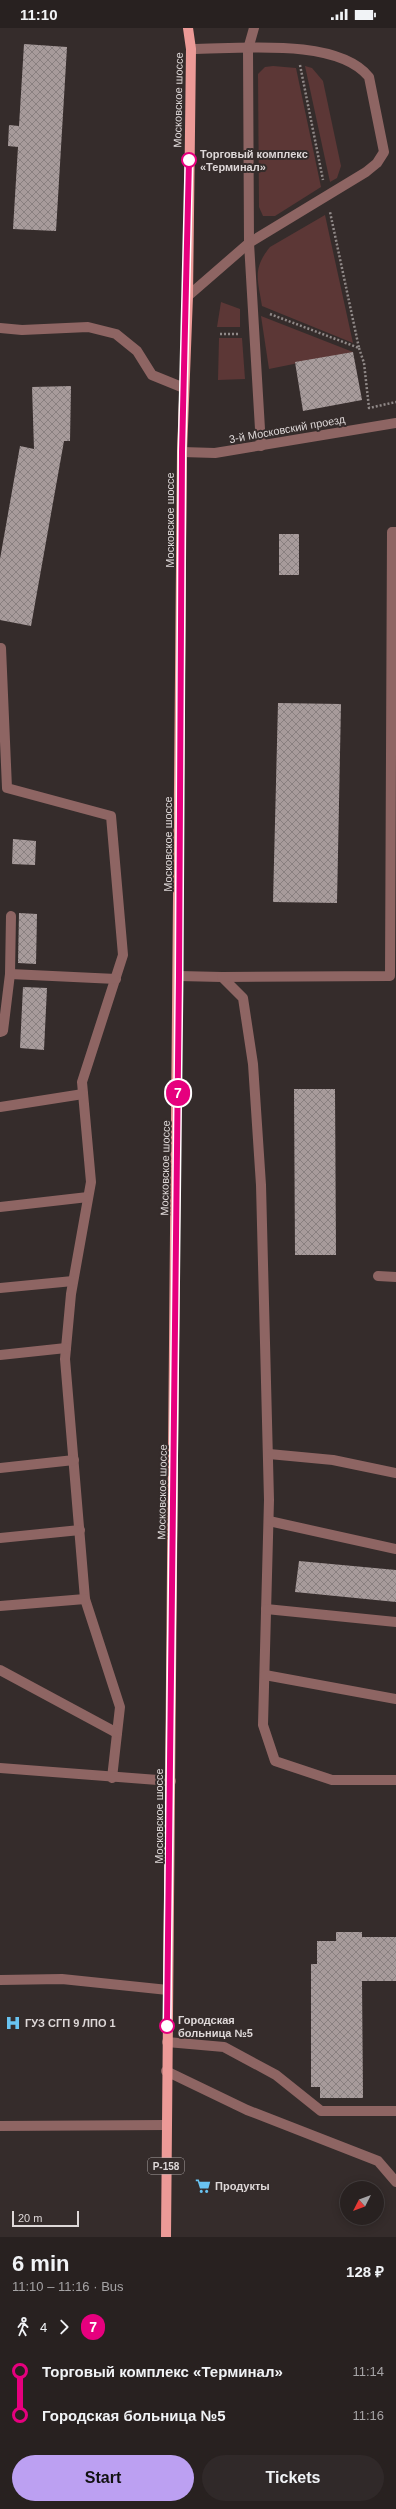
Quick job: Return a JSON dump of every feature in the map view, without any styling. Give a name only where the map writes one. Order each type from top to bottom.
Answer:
[{"type":"main road","name":"Московское шоссе","points":[[166,2237],[166,2071],[171,1781],[179,976],[182,452],[188,296],[191,49],[188,28]]},
{"type":"street","points":[[254,28],[248,49],[249,243],[261,446]]},
{"type":"street","points":[[188,296],[249,243],[377,163],[384,152],[369,77],[361,68],[344,59],[296,49],[191,49]]},
{"type":"street","points":[[0,328],[22,330],[88,327],[116,334],[137,352],[152,376],[184,388]]},
{"type":"street","name":"3-й Московский проезд","points":[[182,452],[215,453],[396,423]]},
{"type":"street","points":[[179,976],[390,976],[392,532],[396,532]]},
{"type":"street","points":[[1,648],[7,788],[111,816],[123,955],[82,1082],[91,1182],[73,1281],[65,1359],[86,1599],[120,1707],[112,1778]]},
{"type":"street","points":[[0,1032],[2,1031],[10,974],[11,916]]},
{"type":"street","points":[[10,974],[116,979]]},
{"type":"street","points":[[222,977],[244,998],[254,1064],[261,1185],[269,1454],[269,1521],[263,1725],[275,1761],[332,1780],[396,1780]]},
{"type":"street","points":[[0,1107],[83,1094]]},
{"type":"street","points":[[0,1207],[88,1197]]},
{"type":"street","points":[[378,1276],[396,1277]]},
{"type":"street","points":[[0,1288],[73,1281]]},
{"type":"street","points":[[0,1355],[66,1348]]},
{"type":"street","points":[[269,1454],[333,1460],[396,1473]]},
{"type":"street","points":[[0,1468],[74,1460]]},
{"type":"street","points":[[269,1521],[396,1549]]},
{"type":"street","points":[[0,1538],[80,1530]]},
{"type":"street","points":[[0,1606],[86,1599]]},
{"type":"street","points":[[266,1609],[396,1622]]},
{"type":"street","points":[[0,1670],[117,1733]]},
{"type":"street","points":[[265,1675],[396,1699]]},
{"type":"street","points":[[0,1768],[112,1778],[171,1781]]},
{"type":"street","points":[[0,1980],[62,1979],[168,1990]]},
{"type":"street","points":[[167,2042],[224,2047],[276,2075],[321,2111],[396,2111]]},
{"type":"street","points":[[166,2071],[247,2110],[378,2161],[396,2182]]},
{"type":"street","points":[[0,2126],[166,2125]]},
{"type":"path","points":[[296,49],[326,196],[359,348],[364,363],[369,408],[396,402]]},
{"type":"path","points":[[253,308],[359,348]]},
{"type":"shaded area","points":[[273,66],[296,68],[321,187],[275,216],[263,216],[259,207],[258,74],[265,67]]},
{"type":"shaded area","points":[[305,66],[312,68],[323,81],[341,166],[337,178],[330,182]]},
{"type":"shaded area","points":[[325,215],[353,343],[262,306],[258,275],[264,255],[270,247]]},
{"type":"shaded area","points":[[221,302],[240,309],[240,327],[217,327]]},
{"type":"shaded area","points":[[261,316],[353,352],[269,369]]},
{"type":"shaded area","points":[[219,338],[242,338],[245,379],[218,380]]},
{"type":"building","points":[[24,44],[67,47],[56,231],[13,229],[18,147],[8,146],[9,125],[19,126]]},
{"type":"building","points":[[353,352],[362,400],[303,411],[295,362]]},
{"type":"building","points":[[71,386],[70,441],[64,441],[31,626],[0,620],[0,559],[20,446],[34,449],[32,387]]},
{"type":"building","points":[[279,534],[299,534],[299,575],[279,575]]},
{"type":"building","points":[[278,703],[341,704],[337,903],[273,902]]},
{"type":"building","points":[[13,839],[36,841],[35,865],[12,864]]},
{"type":"building","points":[[19,913],[37,914],[36,964],[18,963]]},
{"type":"building","points":[[23,987],[47,988],[44,1050],[20,1048]]},
{"type":"building","points":[[294,1089],[335,1089],[336,1255],[295,1255]]},
{"type":"building","points":[[299,1561],[396,1570],[396,1602],[295,1592]]},
{"type":"building","points":[[336,1932],[362,1932],[362,1937],[396,1937],[396,1981],[362,1981],[363,2098],[320,2098],[320,2087],[311,2087],[311,1964],[317,1964],[317,1941],[336,1941]]},
{"type":"bus line","name":"7","points":[[167,2026],[170,1897],[179,976],[183,492],[182,452],[188,296],[189,160]]},
{"type":"place","name":"Торговый комплекс «Терминал»","points":[[189,160]]},
{"type":"place","name":"ГУЗ СГП 9 ЛПО 1","points":[[13,2023]]},
{"type":"place","name":"Городская больница №5","points":[[167,2026]]},
{"type":"place","name":"Продукты","points":[[203,2186]]}]
